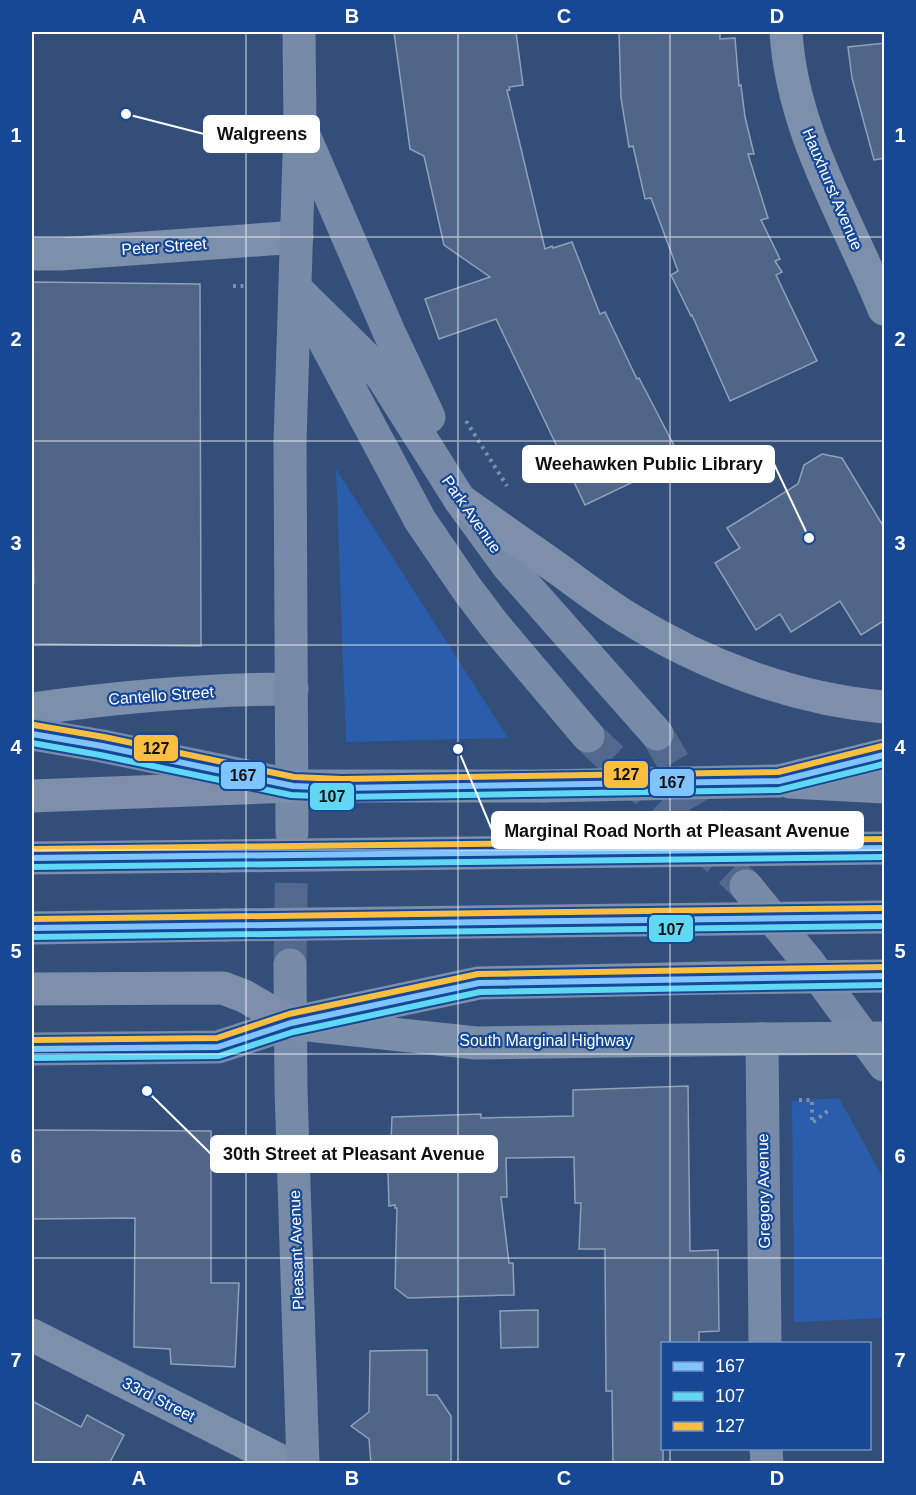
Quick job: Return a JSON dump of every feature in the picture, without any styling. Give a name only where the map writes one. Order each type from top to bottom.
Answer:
[{"type":"highway","points":[[460,500],[620,613],[691,652],[791,691],[853,704],[885,706]]},
{"type":"highway","points":[[779,781],[885,755]]},
{"type":"highway","points":[[32,796],[293,786]]},
{"type":"highway","points":[[32,858],[885,848]]},
{"type":"highway","points":[[32,928],[885,917]]},
{"type":"highway","points":[[32,989],[223,988],[244,996],[291,1023],[479,983],[885,976]]},
{"type":"main road","points":[[292,831],[290,441],[300,125],[299,32]]},
{"type":"main road","points":[[300,125],[389,332],[434,427],[460,500]]},
{"type":"main road","points":[[295,288],[420,520],[495,626],[588,736]]},
{"type":"main road","name":"Park Avenue","points":[[295,288],[367,359],[383,378],[460,500],[508,566],[657,734]]},
{"type":"main road","points":[[32,734],[102,746],[293,786],[543,786],[779,781],[885,787]]},
{"type":"main road","points":[[746,886],[810,963],[885,1065]]},
{"type":"main road","name":"Pleasant Avenue","points":[[290,965],[303,1464]]},
{"type":"main road","name":"South Marginal Highway","points":[[32,1049],[218,1047],[291,1023],[476,1043],[885,1038]]},
{"type":"main road","name":"Gregory Avenue","points":[[762,1039],[765,1342]]},
{"type":"street","name":"Hauxhurst Avenue","points":[[786,32],[789,63],[811,146],[878,276],[885,309]]},
{"type":"street","name":"Peter Street","points":[[46,254],[297,237]]},
{"type":"street","name":"Cantello Street","points":[[32,709],[141,696],[233,689],[292,689]]},
{"type":"street","name":"33rd Street","points":[[32,1335],[287,1464]]},
{"type":"path","points":[[232,286],[246,286]]},
{"type":"path","points":[[462,415],[510,490]]},
{"type":"path","points":[[792,1101],[812,1100],[812,1123],[830,1110]]},
{"type":"shaded area","points":[[336,469],[508,738],[346,742]]},
{"type":"shaded area","points":[[839,1098],[884,1180],[884,1318],[794,1322],[792,1101]]},
{"type":"building","points":[[394,32],[516,32],[523,85],[509,87],[510,90],[507,90],[545,249],[572,242],[600,314],[605,312],[637,379],[639,378],[681,459],[585,505],[496,319],[439,339],[425,299],[490,277],[444,245],[424,156],[410,149]]},
{"type":"building","points":[[619,32],[720,32],[720,39],[735,38],[739,86],[741,85],[745,117],[754,154],[748,154],[768,218],[761,220],[780,259],[775,261],[782,272],[776,275],[817,361],[730,401],[692,315],[671,275],[678,271],[651,198],[645,199],[633,146],[629,147],[621,98]]},
{"type":"building","points":[[885,43],[885,158],[874,160],[852,78],[848,47]]},
{"type":"building","points":[[32,282],[200,284],[201,646],[32,644],[32,583],[34,583]]},
{"type":"building","points":[[822,454],[842,458],[885,529],[885,620],[861,635],[840,601],[791,632],[780,614],[756,630],[715,563],[740,548],[727,528],[798,484],[804,465]]},
{"type":"building","points":[[688,1086],[690,1251],[718,1250],[719,1331],[699,1332],[699,1342],[661,1342],[663,1464],[613,1464],[612,1391],[606,1391],[605,1249],[579,1249],[581,1203],[575,1203],[574,1157],[506,1158],[507,1197],[501,1197],[509,1263],[513,1263],[514,1295],[408,1298],[395,1288],[397,1208],[395,1205],[389,1206],[387,1141],[391,1141],[392,1117],[481,1114],[481,1118],[573,1116],[573,1090]]},
{"type":"building","points":[[32,1130],[211,1131],[211,1283],[239,1283],[235,1367],[171,1364],[170,1349],[134,1347],[135,1218],[32,1219]]},
{"type":"building","points":[[538,1310],[538,1347],[501,1348],[500,1311]]},
{"type":"building","points":[[427,1350],[427,1395],[437,1395],[451,1416],[451,1464],[371,1464],[369,1439],[351,1426],[369,1412],[370,1351]]},
{"type":"building","points":[[32,1401],[81,1427],[87,1415],[124,1435],[109,1464],[32,1464]]},
{"type":"tunnel","points":[[657,734],[727,853]]},
{"type":"tunnel","points":[[588,736],[746,886]]},
{"type":"tunnel","points":[[290,965],[292,831]]},
{"type":"transit line","name":"127","points":[[34,725],[104,737],[294,777],[342,779],[778,772],[882,746]]},
{"type":"transit line","name":"167","points":[[32,734],[102,746],[293,786],[342,788],[779,781],[884,755]]},
{"type":"transit line","name":"107","points":[[32,743],[291,795],[342,797],[779,790],[884,764]]},
{"type":"transit line","name":"127","points":[[32,849],[884,839]]},
{"type":"transit line","name":"167","points":[[32,858],[884,848]]},
{"type":"transit line","name":"107","points":[[32,867],[884,857]]},
{"type":"transit line","name":"127","points":[[32,919],[884,908]]},
{"type":"transit line","name":"167","points":[[32,928],[884,917]]},
{"type":"transit line","name":"107","points":[[32,937],[884,926]]},
{"type":"transit line","name":"127","points":[[32,1040],[217,1038],[289,1014],[478,974],[884,967]]},
{"type":"transit line","name":"167","points":[[32,1049],[218,1047],[291,1023],[479,983],[884,976]]},
{"type":"transit line","name":"107","points":[[32,1058],[219,1056],[293,1032],[480,992],[884,985]]},
{"type":"place","name":"Walgreens","points":[[126,114]]},
{"type":"place","name":"Weehawken Public Library","points":[[809,538]]},
{"type":"place","name":"Marginal Road North at Pleasant Avenue","points":[[458,749]]},
{"type":"place","name":"30th Street at Pleasant Avenue","points":[[147,1091]]}]
